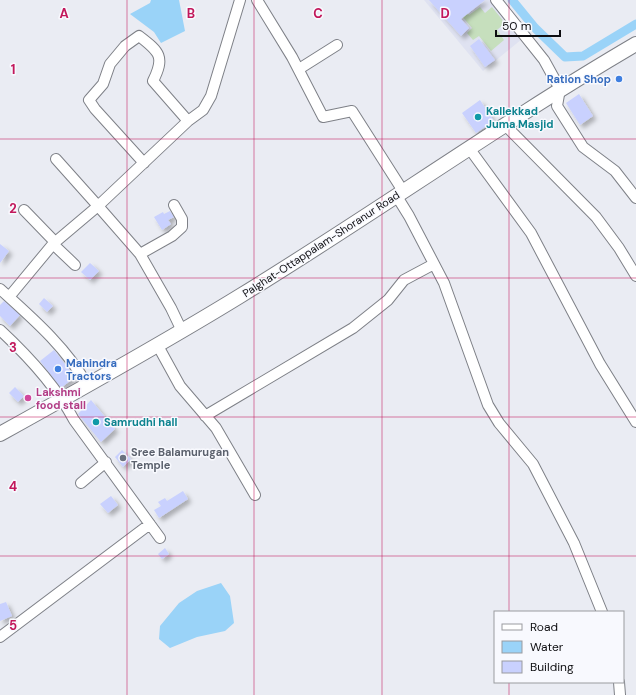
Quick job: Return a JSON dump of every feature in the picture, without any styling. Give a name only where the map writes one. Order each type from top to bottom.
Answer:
[{"type":"main road","name":"Palghat-Ottappalam-Shoranur Road","points":[[0,434],[158,346],[241,295],[560,89],[636,44]]},
{"type":"street","points":[[9,297],[54,243],[98,206],[188,121],[203,110],[211,96],[240,0]]},
{"type":"street","points":[[257,0],[299,69],[323,116],[352,111],[400,193],[444,283],[488,405],[499,423],[533,464],[574,544],[602,611]]},
{"type":"street","points":[[496,0],[544,60],[560,89],[556,106],[583,147],[615,171],[636,198]]},
{"type":"street","points":[[144,163],[95,109],[89,100],[103,84],[110,64],[125,46],[139,36],[150,44],[160,58],[160,67],[153,81],[188,121]]},
{"type":"street","points":[[299,69],[337,45]]},
{"type":"street","points":[[505,125],[596,217],[619,248],[636,276]]},
{"type":"street","points":[[469,148],[531,233],[600,364],[636,422]]},
{"type":"street","points":[[56,159],[140,254],[171,308],[182,331]]},
{"type":"street","points":[[140,254],[172,236],[182,227],[182,219],[174,205]]},
{"type":"street","points":[[24,210],[75,265]]},
{"type":"street","points":[[205,416],[353,328],[388,300],[404,280],[434,264]]},
{"type":"street","points":[[0,289],[61,349],[78,369],[87,385]]},
{"type":"street","points":[[0,330],[48,380],[63,399],[74,420],[160,538]]},
{"type":"street","points":[[158,346],[180,386],[216,428],[255,495]]},
{"type":"street","points":[[81,483],[106,462]]},
{"type":"street","points":[[0,637],[150,524]]},
{"type":"street","points":[[619,683],[620,695]]},
{"type":"shaded area","points":[[424,0],[490,0],[522,39],[483,71]]},
{"type":"green space","points":[[448,0],[457,0],[469,15],[480,7],[485,13],[492,7],[505,23],[497,30],[504,40],[491,51],[479,36],[473,40],[467,33],[472,28]]},
{"type":"water","points":[[151,0],[179,0],[185,31],[161,43],[154,32],[130,14],[150,3]]},
{"type":"water","points":[[221,583],[230,596],[234,623],[225,631],[197,637],[170,648],[159,639],[160,626],[179,603],[197,591]]},
{"type":"building","points":[[429,0],[485,0],[461,19],[469,28],[461,36]]},
{"type":"building","points":[[479,39],[495,60],[485,67],[470,46]]},
{"type":"building","points":[[579,94],[593,116],[580,125],[566,103]]},
{"type":"building","name":"Kallekkad Juma Masjid","points":[[480,100],[494,121],[476,133],[462,113]]},
{"type":"building","points":[[170,211],[174,217],[168,220],[171,224],[162,230],[154,217],[163,212],[164,214]]},
{"type":"building","points":[[0,244],[9,251],[0,263]]},
{"type":"building","points":[[90,263],[99,271],[90,280],[81,272]]},
{"type":"building","points":[[44,298],[53,306],[47,312],[39,304]]},
{"type":"building","points":[[4,301],[20,315],[10,326],[0,316],[0,305]]},
{"type":"building","name":"Mahindra Tractors","points":[[54,350],[75,377],[61,388],[40,361]]},
{"type":"building","points":[[15,387],[24,396],[18,402],[9,393]]},
{"type":"building","name":"Samrudhi hall","points":[[91,400],[115,429],[101,442],[78,414]]},
{"type":"building","name":"Sree Balamurugan Temple","points":[[122,450],[131,459],[123,467],[115,457]]},
{"type":"building","points":[[183,491],[188,499],[159,518],[154,510],[161,506],[158,502],[165,498],[167,501]]},
{"type":"building","points":[[111,496],[118,505],[108,513],[100,504]]},
{"type":"building","points":[[165,548],[169,554],[162,559],[158,554]]},
{"type":"building","points":[[6,602],[12,616],[0,621],[0,604]]},
{"type":"waterway","points":[[512,0],[535,28],[565,57],[583,56],[636,24]]},
{"type":"place","name":"Ration Shop","points":[[619,79]]},
{"type":"place","name":"Kallekkad Juma Masjid","points":[[478,117]]},
{"type":"place","name":"Mahindra Tractors","points":[[58,369]]},
{"type":"place","name":"Lakshmi food stall","points":[[28,398]]},
{"type":"place","name":"Samrudhi hall","points":[[96,422]]},
{"type":"place","name":"Sree Balamurugan Temple","points":[[123,458]]}]
